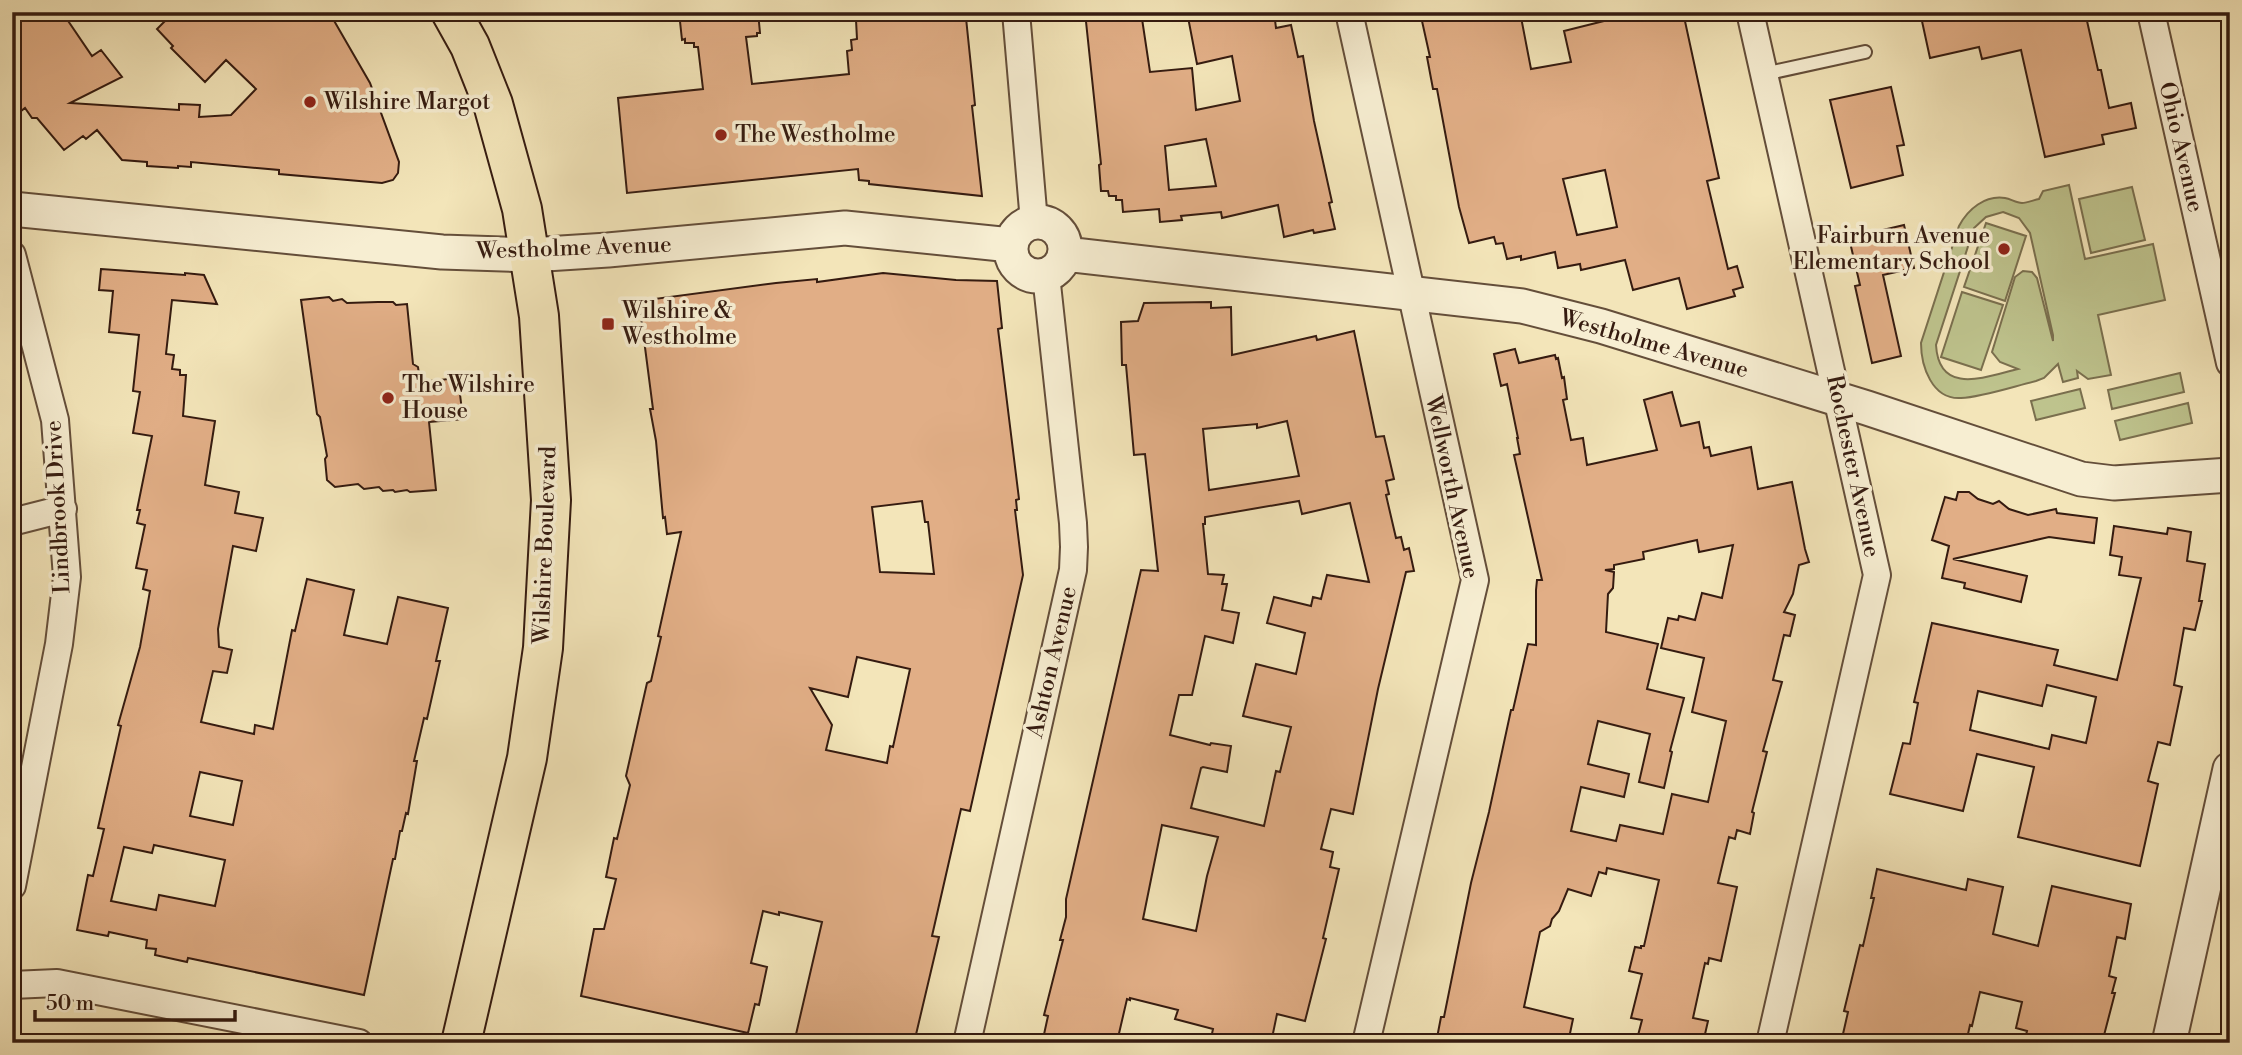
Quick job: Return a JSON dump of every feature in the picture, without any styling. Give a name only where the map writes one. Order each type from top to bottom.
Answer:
[{"type":"main road","name":"Wilshire Boulevard","points":[[451,12],[470,46],[493,104],[522,209],[539,316],[551,500],[543,648],[527,758],[461,1043]]},
{"type":"street","points":[[1016,12],[1034,222]]},
{"type":"street","name":"Wellworth Avenue","points":[[1349,12],[1475,580],[1366,1043]]},
{"type":"street","name":"Rochester Avenue","points":[[1750,12],[1877,575],[1770,1043]]},
{"type":"street","name":"Ohio Avenue","points":[[2151,12],[2230,363]]},
{"type":"street","name":"Westholme Avenue","points":[[12,209],[442,252],[530,255],[845,228],[1011,245]]},
{"type":"street","points":[[1034,222],[1051,224],[1058,230],[1065,245],[1056,264],[1028,275],[1020,270],[1011,254],[1011,245],[1021,227],[1034,222]]},
{"type":"street","name":"Lindbrook Drive","points":[[12,255],[55,420],[67,577],[59,645],[12,886]]},
{"type":"street","name":"Westholme Avenue","points":[[1056,264],[1411,293],[1522,306],[1588,322],[2081,479],[2114,483],[2230,475]]},
{"type":"street","name":"Ashton Avenue","points":[[967,1043],[1073,570],[1073,523],[1056,264]]},
{"type":"street","points":[[12,522],[63,509]]},
{"type":"street","points":[[2169,1043],[2230,769]]},
{"type":"street","points":[[12,985],[57,983],[359,1043]]},
{"type":"lane","points":[[1764,74],[1865,52]]},
{"type":"green space","points":[[2069,185],[2085,259],[2153,244],[2165,300],[2098,315],[2111,375],[2088,379],[2077,371],[2078,378],[2063,382],[2058,364],[2044,378],[2036,381],[1979,396],[1951,397],[1936,388],[1930,380],[1923,362],[1921,343],[1959,226],[1972,209],[1984,201],[1998,198],[2026,203],[2039,199],[2043,191]],"holes":[[[2003,212],[2019,218],[2030,233],[2053,341],[2037,278],[2032,272],[2023,271],[2015,277],[1992,352],[2000,362],[2018,369],[1978,378],[1955,377],[1945,371],[1939,361],[1936,345],[1974,228],[1986,217]]]},
{"type":"green space","points":[[2132,187],[2145,240],[2091,253],[2079,199]]},
{"type":"green space","points":[[1986,223],[2026,236],[2005,301],[1964,287]]},
{"type":"green space","points":[[1962,292],[2003,305],[1981,370],[1941,357]]},
{"type":"green space","points":[[2180,373],[2184,392],[2112,409],[2108,390]]},
{"type":"green space","points":[[2080,389],[2085,408],[2036,420],[2031,401]]},
{"type":"green space","points":[[2188,403],[2192,423],[2120,440],[2115,421]]},
{"type":"building","points":[[12,12],[62,12],[92,56],[101,50],[122,77],[70,103],[179,110],[179,104],[200,105],[199,117],[231,115],[256,89],[226,60],[205,82],[171,48],[173,46],[157,29],[174,12],[329,12],[370,83],[399,162],[398,173],[393,180],[382,183],[279,174],[279,170],[191,162],[191,167],[147,166],[147,162],[122,160],[97,130],[86,139],[83,136],[64,150],[37,118],[32,118],[25,108],[21,111],[12,99]]},
{"type":"building","points":[[679,12],[758,12],[760,33],[746,37],[752,84],[849,74],[847,51],[852,50],[851,40],[857,39],[856,20],[959,12],[960,19],[966,18],[982,196],[869,184],[869,181],[859,180],[858,169],[627,193],[618,98],[703,89],[698,47],[694,47],[694,43],[685,43],[685,39],[682,40]]},
{"type":"building","points":[[1085,12],[1141,12],[1150,72],[1192,68],[1196,110],[1240,101],[1232,56],[1197,64],[1187,12],[1274,12],[1276,28],[1291,25],[1298,57],[1303,56],[1335,229],[1314,233],[1313,230],[1284,237],[1278,205],[1222,218],[1221,212],[1181,216],[1182,220],[1160,222],[1159,209],[1123,212],[1122,200],[1109,196],[1108,191],[1101,191],[1101,164]],"holes":[[[1206,139],[1216,186],[1169,190],[1165,146]]]},
{"type":"building","points":[[1420,12],[1520,12],[1531,69],[1571,62],[1564,31],[1608,20],[1606,12],[1683,12],[1719,178],[1707,181],[1728,269],[1737,266],[1743,287],[1733,290],[1735,296],[1687,309],[1679,278],[1633,290],[1625,260],[1581,270],[1580,264],[1558,268],[1555,252],[1521,260],[1521,256],[1507,259],[1503,243],[1496,244],[1494,237],[1469,243],[1459,207],[1437,89],[1433,89],[1427,57],[1430,57]],"holes":[[[1605,170],[1617,227],[1577,235],[1563,179]]]},
{"type":"building","points":[[1920,12],[2085,12],[2109,108],[2131,103],[2136,128],[2102,135],[2104,144],[2045,157],[2021,50],[1982,59],[1979,47],[1930,58]]},
{"type":"building","points":[[1891,87],[1904,145],[1897,146],[1903,175],[1851,188],[1830,100]]},
{"type":"building","points":[[1904,225],[1914,268],[1883,275],[1901,356],[1872,363],[1855,286],[1860,285],[1849,238]]},
{"type":"building","points":[[101,269],[204,275],[217,304],[172,300],[166,354],[174,355],[172,369],[180,370],[180,375],[186,375],[183,416],[215,421],[205,485],[239,492],[235,513],[263,518],[256,551],[233,546],[218,629],[219,647],[232,650],[227,673],[213,671],[201,722],[254,734],[255,725],[273,729],[292,630],[295,631],[307,579],[354,590],[344,635],[387,644],[398,597],[448,608],[436,661],[440,661],[414,761],[417,761],[408,814],[406,813],[393,859],[364,995],[188,958],[187,962],[155,955],[156,949],[146,948],[147,940],[109,932],[108,936],[77,930],[88,875],[93,876],[104,829],[98,828],[121,726],[118,725],[140,647],[150,591],[143,589],[147,570],[136,568],[145,525],[137,523],[140,510],[137,510],[152,436],[133,433],[140,392],[133,391],[139,335],[109,332],[113,291],[99,290]],"holes":[[[200,772],[242,781],[233,825],[190,816]],[[154,845],[225,860],[215,906],[159,895],[156,910],[111,901],[124,847],[152,853]]]},
{"type":"building","points":[[883,273],[997,281],[1002,328],[998,329],[1019,499],[1016,500],[1015,510],[1023,575],[970,811],[961,809],[932,936],[939,937],[914,1043],[794,1043],[822,922],[779,912],[779,915],[763,911],[751,963],[767,967],[759,1005],[755,1004],[748,1033],[581,996],[594,929],[604,929],[616,879],[606,877],[614,838],[617,839],[630,785],[626,776],[647,683],[651,681],[661,637],[658,636],[681,532],[667,534],[665,517],[663,518],[639,301],[776,283],[817,279],[817,282]],"holes":[[[922,501],[925,522],[928,522],[934,574],[880,572],[872,507]],[[857,657],[910,669],[887,763],[826,750],[832,725],[810,688],[848,697]]]},
{"type":"building","name":"The Wilshire House","points":[[329,297],[333,301],[342,299],[347,303],[407,304],[413,364],[418,367],[420,382],[458,378],[463,419],[429,422],[436,490],[395,492],[383,491],[379,487],[364,489],[358,484],[335,487],[327,480],[327,456],[320,417],[317,414],[301,300]]},
{"type":"building","points":[[1211,302],[1211,308],[1231,307],[1232,355],[1316,336],[1317,340],[1354,331],[1376,437],[1384,436],[1394,479],[1386,481],[1389,494],[1386,495],[1396,538],[1401,537],[1404,550],[1409,548],[1414,571],[1406,572],[1378,689],[1353,814],[1331,809],[1321,849],[1333,852],[1330,867],[1339,869],[1323,938],[1326,939],[1305,1021],[1277,1014],[1271,1043],[1210,1043],[1213,1029],[1175,1019],[1178,1010],[1130,998],[1127,999],[1117,1042],[1100,1038],[1099,1043],[1058,1043],[1043,1039],[1048,1016],[1044,1015],[1063,940],[1060,940],[1066,917],[1066,899],[1141,570],[1158,571],[1145,454],[1134,455],[1126,365],[1122,365],[1121,322],[1138,321],[1144,303]],"holes":[[[1287,421],[1299,476],[1209,490],[1203,429],[1257,424],[1257,428]],[[1299,501],[1302,514],[1350,503],[1369,582],[1327,575],[1321,599],[1313,597],[1311,606],[1274,597],[1267,623],[1305,633],[1296,674],[1256,664],[1243,716],[1291,727],[1280,772],[1276,771],[1264,826],[1191,808],[1201,768],[1227,772],[1231,746],[1210,745],[1170,735],[1179,695],[1192,695],[1205,636],[1233,643],[1239,613],[1222,610],[1227,584],[1222,584],[1224,575],[1208,574],[1203,524],[1205,517]],[[1162,825],[1218,837],[1196,931],[1143,919]]]},
{"type":"building","points":[[1515,349],[1519,363],[1555,355],[1556,359],[1558,358],[1562,378],[1564,377],[1567,399],[1563,400],[1571,440],[1583,438],[1587,465],[1657,450],[1644,400],[1672,392],[1681,426],[1699,422],[1704,448],[1709,447],[1711,456],[1751,447],[1758,489],[1792,482],[1809,562],[1799,565],[1793,594],[1784,612],[1795,615],[1790,636],[1784,635],[1773,680],[1782,682],[1763,751],[1767,752],[1752,812],[1750,834],[1737,830],[1735,839],[1729,837],[1718,883],[1737,887],[1721,961],[1709,958],[1708,964],[1705,963],[1693,1018],[1708,1021],[1703,1043],[1636,1043],[1642,1020],[1631,1018],[1642,974],[1629,971],[1635,947],[1644,946],[1659,880],[1607,868],[1606,874],[1599,872],[1591,896],[1568,889],[1550,926],[1540,932],[1524,1007],[1573,1019],[1568,1043],[1436,1043],[1511,710],[1528,644],[1536,645],[1536,590],[1537,580],[1542,580],[1514,455],[1520,454],[1507,384],[1501,386],[1494,354]],"holes":[[[1697,540],[1699,552],[1733,545],[1722,598],[1702,593],[1695,620],[1679,616],[1678,620],[1668,618],[1661,648],[1704,658],[1692,712],[1726,721],[1708,802],[1672,794],[1663,834],[1620,825],[1616,841],[1571,831],[1581,787],[1624,797],[1629,774],[1588,764],[1598,721],[1650,734],[1639,782],[1664,788],[1672,752],[1670,751],[1684,698],[1647,689],[1658,644],[1606,632],[1608,594],[1613,588],[1614,572],[1605,570],[1614,569],[1614,565],[1644,559],[1643,552]]]},
{"type":"building","points":[[1958,492],[1969,492],[1978,499],[1993,504],[1999,501],[2009,509],[2028,515],[2056,509],[2057,513],[2097,518],[2094,543],[2049,537],[1953,559],[2027,576],[2021,602],[1964,588],[1965,583],[1942,578],[1949,546],[1932,540],[1945,497],[1956,500]]},
{"type":"building","points":[[2114,526],[2167,534],[2168,528],[2191,532],[2187,561],[2205,564],[2199,601],[2202,601],[2195,630],[2184,628],[2174,685],[2182,687],[2170,745],[2158,742],[2148,781],[2158,784],[2140,866],[2018,837],[2034,767],[1977,754],[1963,811],[1890,794],[1903,743],[1910,744],[1918,703],[1914,702],[1932,623],[2058,650],[2054,665],[2117,680],[2141,578],[2119,575],[2122,557],[2110,555]],"holes":[[[2047,685],[2096,697],[2086,743],[2052,735],[2049,749],[1970,730],[1978,691],[2042,706]]]},
{"type":"building","points":[[1877,869],[1966,890],[1968,879],[2003,887],[1993,934],[2038,946],[2052,886],[2131,904],[2125,939],[2117,937],[2109,976],[2116,978],[2112,993],[2115,993],[2102,1043],[2024,1043],[2027,1031],[2016,1028],[2022,1002],[1980,992],[1966,1043],[1868,1043],[1854,1039],[1855,1036],[1843,1034],[1848,1012],[1844,1011],[1860,945],[1863,946],[1874,898],[1871,898]]},
{"type":"place","name":"Wilshire Margot","points":[[310,102]]},
{"type":"place","name":"The Westholme","points":[[721,135]]},
{"type":"place","name":"Fairburn Avenue Elementary School","points":[[2004,249]]},
{"type":"place","name":"Wilshire & Westholme","points":[[608,324]]},
{"type":"place","name":"The Wilshire House","points":[[388,398]]}]
